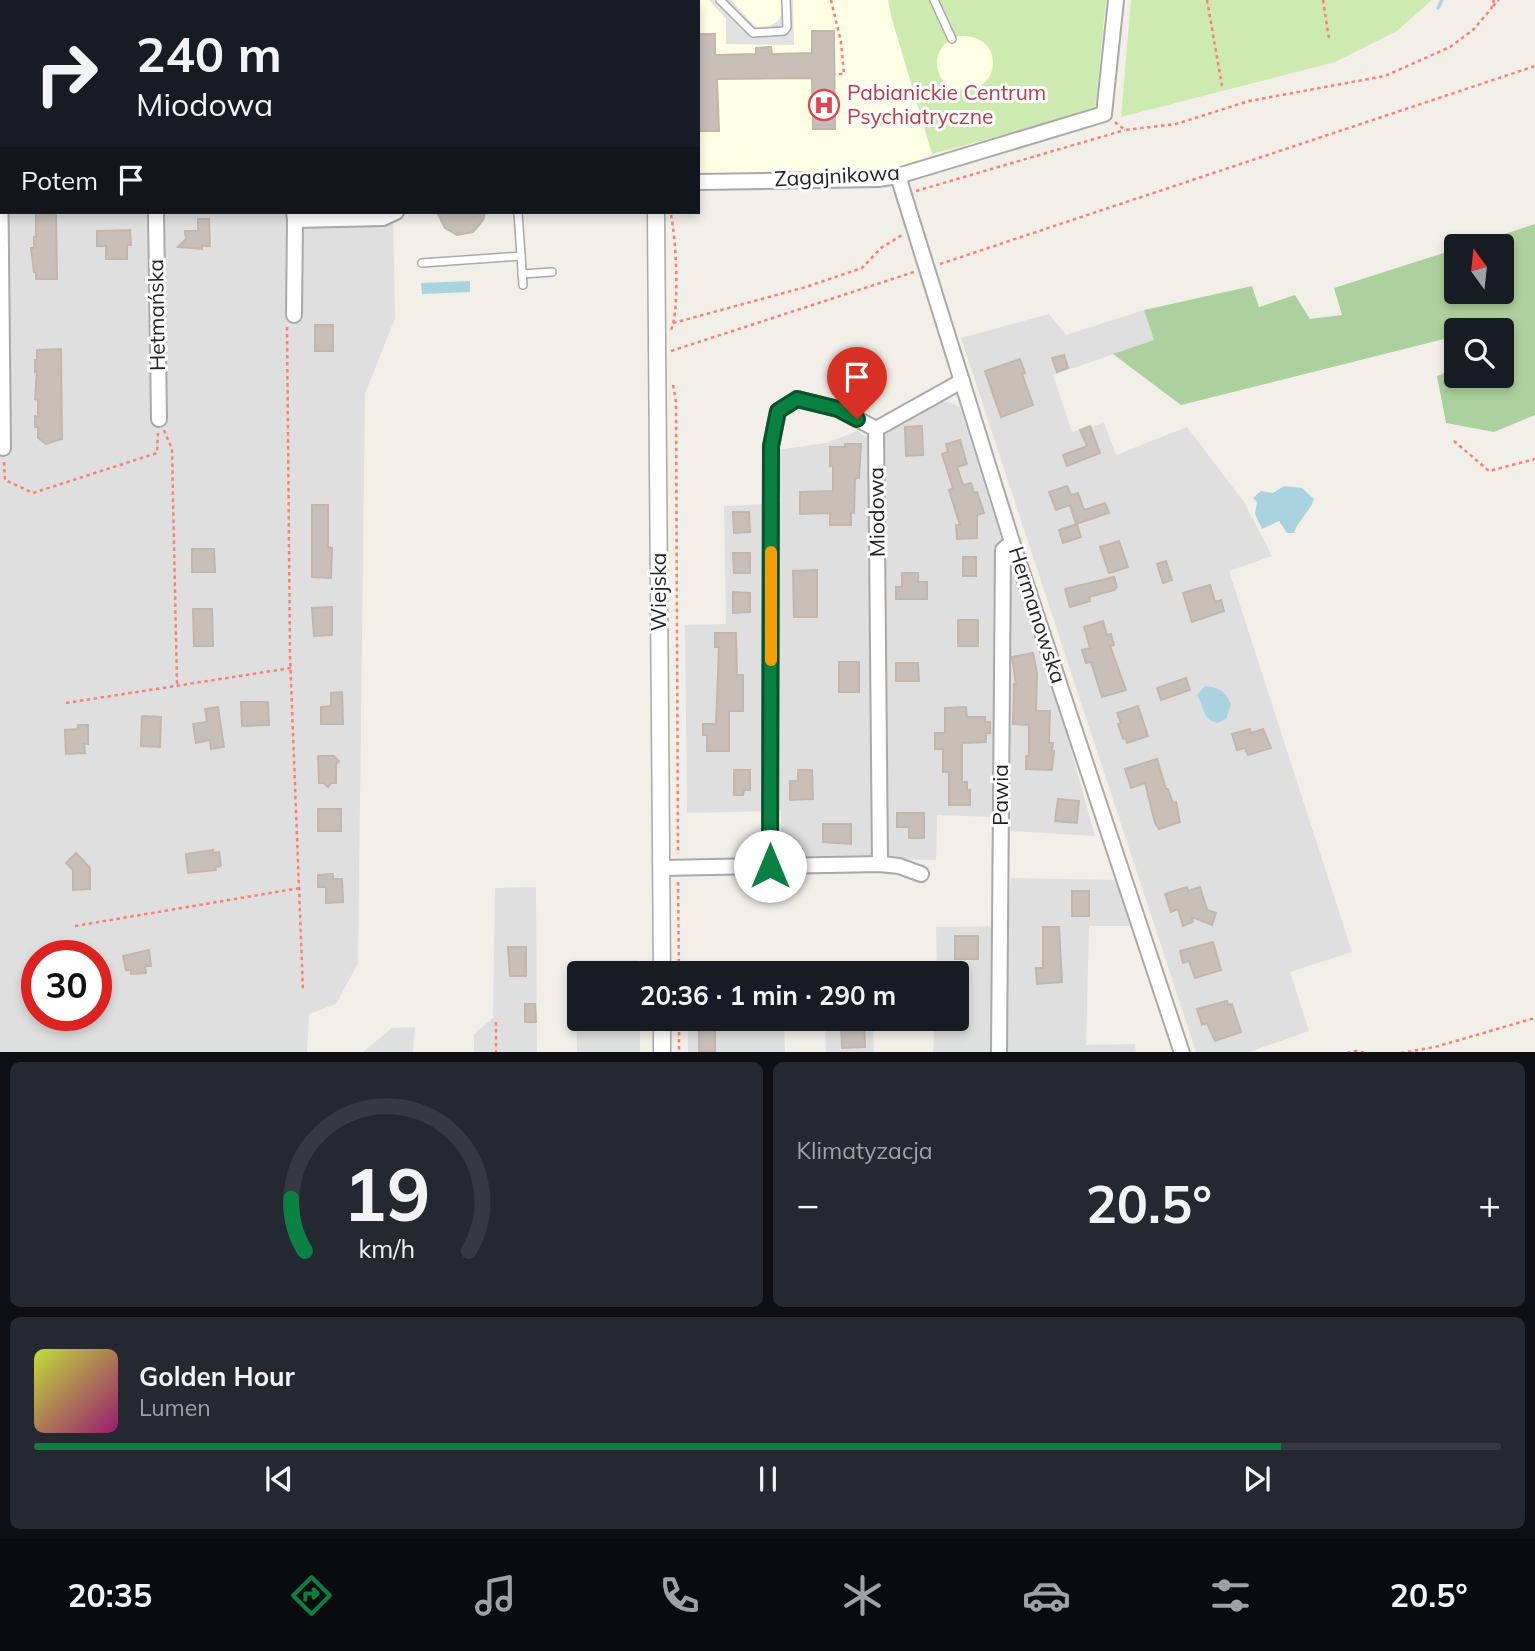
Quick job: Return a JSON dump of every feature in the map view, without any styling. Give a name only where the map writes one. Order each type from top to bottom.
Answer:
[{"type":"street","points":[[1104,114],[1116,0]]},
{"type":"street","name":"Zagajnikowa","points":[[700,182],[898,176],[1104,114]]},
{"type":"street","name":"Hermanowska","points":[[898,176],[1012,542],[1182,1052]]},
{"type":"street","points":[[1,214],[3,449]]},
{"type":"street","name":"Hetmańska","points":[[156,214],[159,419]]},
{"type":"street","points":[[290,318],[294,216],[383,218],[392,214]]},
{"type":"street","name":"Wiejska","points":[[656,214],[662,961]]},
{"type":"street","points":[[770,866],[771,446],[778,411],[797,399],[838,409],[876,429],[962,382]]},
{"type":"street","name":"Miodowa","points":[[876,429],[880,864]]},
{"type":"street","name":"Pawia","points":[[999,1052],[1003,550],[1012,542]]},
{"type":"street","points":[[661,868],[880,864],[899,866],[921,873]]},
{"type":"street","points":[[662,1031],[662,1052]]},
{"type":"lane","points":[[720,0],[753,33],[785,31],[788,27],[786,0]]},
{"type":"lane","points":[[933,0],[952,39]]},
{"type":"lane","points":[[518,214],[523,285]]},
{"type":"lane","points":[[422,263],[521,256]]},
{"type":"lane","points":[[522,274],[552,272]]},
{"type":"path","points":[[831,0],[841,41],[844,74],[835,74]]},
{"type":"path","points":[[1207,0],[1222,86]]},
{"type":"path","points":[[1323,0],[1329,39]]},
{"type":"path","points":[[1491,9],[1493,0]]},
{"type":"path","points":[[904,194],[1125,130],[1176,124],[1249,101],[1385,76],[1450,47],[1473,30],[1499,0]]},
{"type":"path","points":[[670,342],[670,351],[1535,66]]},
{"type":"path","points":[[1104,114],[1125,130]]},
{"type":"path","points":[[670,214],[674,228],[674,322],[670,333]]},
{"type":"path","points":[[674,322],[806,287],[862,268],[881,248],[913,228]]},
{"type":"path","points":[[290,318],[291,668],[303,990]]},
{"type":"path","points":[[672,381],[676,402],[679,961]]},
{"type":"path","points":[[3,449],[5,481],[33,493],[157,453],[159,419]]},
{"type":"path","points":[[159,419],[172,449],[177,684]]},
{"type":"path","points":[[1454,441],[1489,471],[1535,459]]},
{"type":"path","points":[[66,703],[291,668]]},
{"type":"path","points":[[75,926],[300,888]]},
{"type":"path","points":[[1401,1052],[1435,1047],[1535,1017]]},
{"type":"path","points":[[496,1022],[496,1052]]},
{"type":"path","points":[[679,1031],[679,1052]]},
{"type":"path","points":[[1347,1052],[1368,1052]]},
{"type":"shaded area","points":[[700,0],[1106,0],[1095,111],[932,154],[891,171],[700,174]]},
{"type":"shaded area","points":[[709,0],[731,0],[758,27],[770,26],[778,21],[782,0],[793,0],[794,45],[726,44],[726,19]]},
{"type":"shaded area","points":[[0,214],[393,214],[395,318],[365,394],[358,963],[336,1004],[309,1014],[307,1052],[0,1052]]},
{"type":"shaded area","points":[[1144,310],[1155,340],[1053,375],[1072,432],[1104,423],[1116,455],[1187,427],[1244,502],[1272,556],[1229,571],[1352,952],[1290,972],[1309,1031],[1249,1052],[1196,1052],[961,338],[1049,314],[1066,335]]},
{"type":"shaded area","points":[[946,401],[960,407],[1009,564],[1064,724],[1095,836],[1010,831],[995,817],[937,815],[936,860],[794,857],[781,847],[781,811],[687,813],[685,625],[726,624],[724,506],[781,503],[777,450],[826,443],[858,431],[869,439],[886,433],[901,416]]},
{"type":"shaded area","points":[[1011,878],[1116,880],[1130,926],[1089,926],[1086,1045],[1135,1044],[1136,1052],[933,1052],[934,1031],[969,1031],[969,961],[937,961],[936,927],[1006,926]]},
{"type":"shaded area","points":[[536,887],[537,1052],[474,1052],[474,1034],[493,1018],[495,888]]},
{"type":"shaded area","points":[[576,960],[639,960],[639,961]]},
{"type":"shaded area","points":[[415,1027],[413,1052],[363,1052],[392,1028]]},
{"type":"shaded area","points":[[577,1031],[640,1031],[640,1052],[577,1052]]},
{"type":"shaded area","points":[[688,1031],[784,1031],[785,1052],[688,1052]]},
{"type":"shaded area","points":[[825,1031],[873,1031],[874,1052],[826,1052]]},
{"type":"green space","points":[[888,0],[931,0],[950,40],[942,47],[938,56],[939,75],[954,88],[965,90],[984,83],[990,75],[992,55],[980,40],[968,36],[954,37],[937,0],[1106,0],[1095,111],[932,154]]},
{"type":"green space","points":[[1131,0],[1432,0],[1397,31],[1335,62],[1121,117]]},
{"type":"green space","points":[[1535,224],[1535,415],[1494,432],[1446,423],[1437,376],[1444,373],[1444,388],[1514,388],[1514,318],[1444,318],[1444,339],[1181,405],[1113,354],[1154,340],[1144,310],[1252,286],[1259,307],[1295,295],[1310,319],[1342,315],[1334,288],[1444,253],[1444,304],[1514,304],[1514,234],[1504,234]]},
{"type":"water","points":[[470,281],[470,292],[422,294],[421,283]]},
{"type":"water","points":[[1284,486],[1302,488],[1314,499],[1312,504],[1294,533],[1287,533],[1279,521],[1262,529],[1255,514],[1257,502],[1253,498],[1261,491],[1273,493]]},
{"type":"water","points":[[1205,686],[1218,689],[1227,696],[1231,704],[1226,719],[1217,723],[1206,715],[1197,695]]},
{"type":"building","name":"Pabianickie Centrum Psychiatryczne","points":[[812,31],[834,31],[835,129],[813,129],[812,78],[717,79],[719,131],[700,131],[700,34],[715,34],[715,55],[756,54],[756,48],[771,47],[772,54],[812,53]]},
{"type":"building","points":[[36,214],[56,214],[57,279],[36,279],[31,248],[34,248]]},
{"type":"building","points":[[438,214],[484,214],[473,232],[457,235],[445,228]]},
{"type":"building","points":[[198,219],[209,219],[210,246],[202,246],[202,249],[178,247],[186,239],[185,231],[198,231]]},
{"type":"building","points":[[130,230],[131,245],[127,245],[127,259],[106,259],[106,246],[97,246],[97,231]]},
{"type":"building","points":[[315,325],[333,325],[333,351],[315,351]]},
{"type":"building","points":[[61,349],[62,439],[46,444],[38,438],[38,427],[35,427],[38,400],[35,399],[35,360],[37,350]]},
{"type":"building","points":[[1064,355],[1068,368],[1057,372],[1052,358]]},
{"type":"building","points":[[1020,359],[1025,373],[1022,374],[1033,405],[1001,417],[985,371]]},
{"type":"building","points":[[922,426],[923,455],[906,456],[905,427]]},
{"type":"building","points":[[1090,426],[1100,453],[1067,466],[1063,455],[1087,446],[1080,430]]},
{"type":"building","points":[[960,440],[967,464],[957,467],[963,485],[971,483],[974,493],[977,492],[984,513],[977,515],[977,538],[957,539],[956,525],[960,525],[949,490],[953,488],[942,454],[948,452],[946,444]]},
{"type":"building","points":[[845,444],[861,444],[859,478],[855,478],[851,525],[830,525],[830,513],[800,514],[800,492],[833,491],[830,447],[845,447]]},
{"type":"building","points":[[1067,486],[1071,495],[1078,493],[1084,510],[1105,503],[1109,513],[1076,524],[1070,505],[1056,510],[1049,492]]},
{"type":"building","points":[[312,505],[328,505],[328,547],[332,548],[331,578],[312,577]]},
{"type":"building","points":[[733,512],[749,512],[750,532],[734,533]]},
{"type":"building","points":[[1077,524],[1081,537],[1063,543],[1059,530]]},
{"type":"building","points":[[1119,541],[1128,567],[1109,573],[1100,547]]},
{"type":"building","points":[[192,549],[214,549],[215,572],[192,572]]},
{"type":"building","points":[[733,553],[750,553],[750,573],[734,573]]},
{"type":"building","points":[[963,557],[976,557],[976,576],[963,576]]},
{"type":"building","points":[[1166,561],[1172,580],[1163,583],[1157,564]]},
{"type":"building","points":[[817,570],[817,617],[794,617],[793,571]]},
{"type":"building","points":[[902,573],[918,573],[918,582],[927,582],[927,599],[896,599],[896,587],[902,587]]},
{"type":"building","points":[[1114,577],[1117,587],[1114,590],[1089,597],[1090,601],[1070,607],[1065,589]]},
{"type":"building","points":[[1210,585],[1215,602],[1221,600],[1224,611],[1192,622],[1183,593]]},
{"type":"building","points":[[733,592],[750,593],[750,612],[733,613]]},
{"type":"building","points":[[332,607],[332,635],[314,636],[312,608]]},
{"type":"building","points":[[193,609],[212,609],[213,646],[194,646]]},
{"type":"building","points":[[958,620],[978,620],[978,646],[958,646]]},
{"type":"building","points":[[1103,621],[1107,635],[1111,634],[1114,645],[1110,646],[1126,690],[1102,697],[1091,662],[1086,663],[1082,650],[1090,648],[1084,627]]},
{"type":"building","points":[[715,633],[736,633],[737,675],[743,675],[743,711],[729,711],[729,751],[707,751],[707,735],[703,735],[703,724],[716,724],[719,647],[715,647]]},
{"type":"building","points":[[1033,653],[1037,673],[1036,711],[1050,711],[1049,743],[1053,743],[1054,751],[1052,770],[1026,769],[1026,756],[1029,756],[1029,725],[1013,724],[1016,684],[1012,657]]},
{"type":"building","points":[[839,662],[859,662],[859,692],[839,692]]},
{"type":"building","points":[[896,663],[918,663],[919,681],[896,681]]},
{"type":"building","points":[[1186,678],[1190,690],[1161,700],[1157,688]]},
{"type":"building","points":[[342,692],[343,724],[321,724],[321,707],[331,706],[331,693]]},
{"type":"building","points":[[241,702],[268,702],[269,725],[242,726]]},
{"type":"building","points":[[1138,706],[1148,736],[1127,743],[1118,724],[1121,723],[1117,713]]},
{"type":"building","points":[[218,707],[224,747],[211,749],[210,740],[196,743],[193,724],[207,722],[205,709]]},
{"type":"building","points":[[966,707],[967,717],[985,717],[985,722],[990,722],[990,733],[986,733],[986,742],[962,743],[962,782],[967,782],[967,790],[970,790],[970,805],[949,805],[949,772],[943,772],[943,749],[935,749],[935,733],[945,733],[945,708]]},
{"type":"building","points":[[142,716],[161,717],[160,747],[141,746]]},
{"type":"building","points":[[78,725],[88,725],[85,753],[66,754],[65,730],[78,729]]},
{"type":"building","points":[[1250,729],[1251,733],[1263,729],[1271,748],[1248,755],[1245,748],[1237,750],[1232,734]]},
{"type":"building","points":[[318,756],[334,756],[339,761],[336,765],[336,783],[331,783],[328,787],[319,783]]},
{"type":"building","points":[[1157,759],[1166,789],[1173,803],[1176,802],[1180,822],[1159,829],[1145,783],[1131,788],[1125,769]]},
{"type":"building","points":[[734,770],[750,770],[750,790],[744,790],[743,795],[734,795]]},
{"type":"building","points":[[798,770],[812,770],[813,799],[790,800],[790,781],[798,781]]},
{"type":"building","points":[[1058,799],[1079,801],[1077,823],[1055,821]]},
{"type":"building","points":[[318,809],[341,809],[341,831],[318,831]]},
{"type":"building","points":[[897,813],[924,813],[924,838],[909,838],[909,827],[897,827]]},
{"type":"building","points":[[823,824],[851,824],[851,844],[823,842]]},
{"type":"building","points":[[213,850],[213,853],[219,852],[221,866],[215,867],[216,870],[188,873],[186,854]]},
{"type":"building","points":[[76,853],[90,868],[90,889],[73,890],[73,870],[66,863]]},
{"type":"building","points":[[333,874],[333,879],[342,879],[343,902],[326,903],[326,887],[318,887],[318,875]]},
{"type":"building","points":[[1187,887],[1188,891],[1200,887],[1207,910],[1216,913],[1212,925],[1192,917],[1193,922],[1183,926],[1178,909],[1171,912],[1165,894]]},
{"type":"building","points":[[1072,891],[1089,891],[1089,916],[1072,916]]},
{"type":"building","points":[[1043,927],[1059,927],[1062,982],[1037,984],[1036,968],[1043,968]]},
{"type":"building","points":[[955,936],[978,936],[978,959],[955,959]]},
{"type":"building","points":[[1213,942],[1221,970],[1195,978],[1189,961],[1183,963],[1180,951]]},
{"type":"building","points":[[508,947],[526,947],[526,976],[510,976]]},
{"type":"building","points":[[149,950],[151,966],[145,966],[146,973],[131,974],[131,970],[126,970],[123,956]]},
{"type":"building","points":[[1227,1001],[1228,1005],[1232,1004],[1241,1032],[1215,1041],[1207,1023],[1202,1025],[1197,1009]]},
{"type":"building","points":[[525,1004],[535,1004],[536,1022],[525,1022]]},
{"type":"building","points":[[699,1031],[715,1031],[715,1051],[699,1051]]},
{"type":"building","points":[[841,1031],[864,1031],[865,1047],[842,1048]]},
{"type":"waterway","points":[[1438,8],[1442,0]]},
{"type":"slow traffic","points":[[771,552],[771,660]]},
{"type":"place","name":"Pabianickie Centrum Psychiatryczne","points":[[824,105]]},
{"type":"route","points":[[770,866],[771,446],[778,411],[797,399],[838,409],[857,419]]}]
